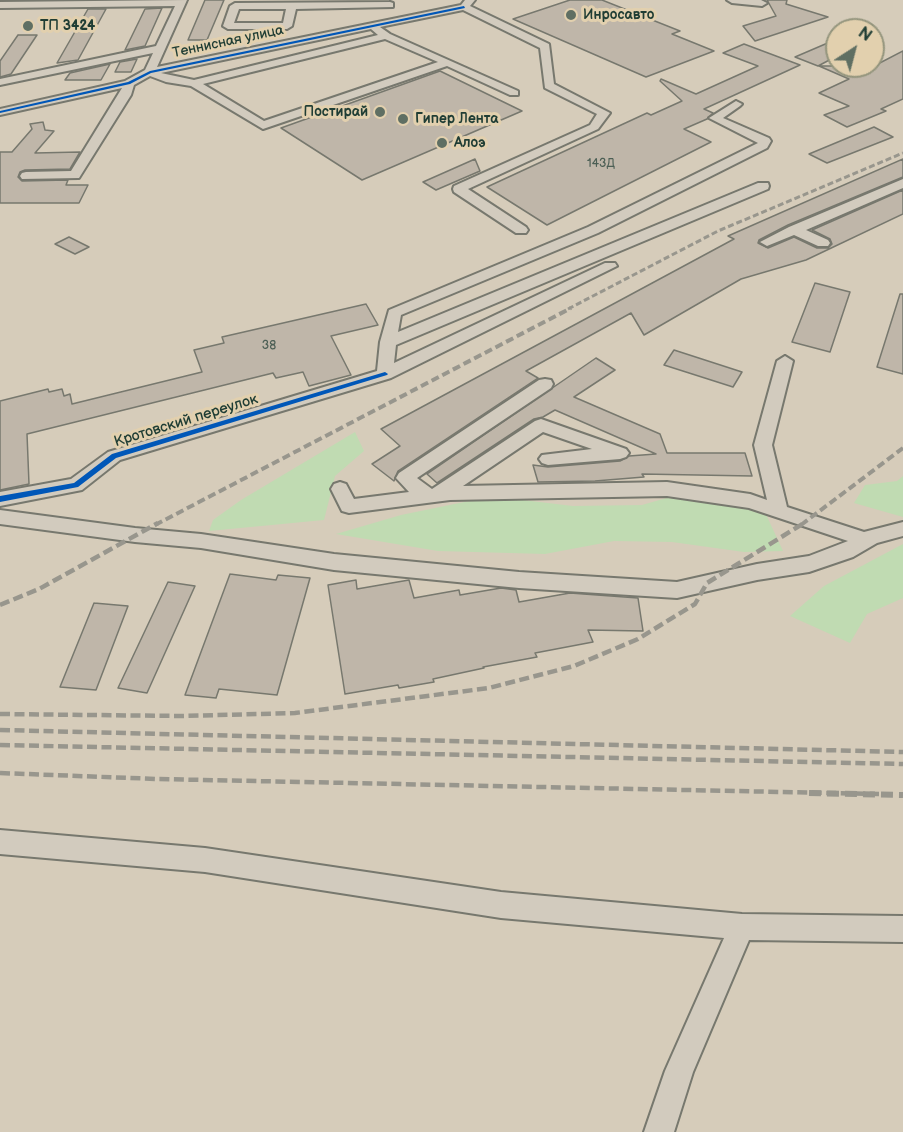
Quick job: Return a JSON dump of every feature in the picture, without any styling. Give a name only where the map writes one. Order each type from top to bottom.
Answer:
[{"type":"street","points":[[741,12],[734,9],[730,0],[762,3]]},
{"type":"street","points":[[6,8],[181,2],[150,72],[166,79],[194,83],[386,36]]},
{"type":"street","points":[[306,40],[287,26],[228,26],[235,6],[256,3],[292,6],[390,5]]},
{"type":"street","points":[[467,3],[545,46],[549,86],[604,113],[594,127],[459,189],[521,230]]},
{"type":"street","name":"Теннисная улица","points":[[0,112],[129,83],[150,72],[372,26],[467,3]]},
{"type":"street","points":[[287,26],[292,6]]},
{"type":"street","points":[[372,26],[386,36],[514,93]]},
{"type":"street","points":[[0,82],[161,48]]},
{"type":"street","points":[[194,83],[264,125],[448,62]]},
{"type":"street","points":[[26,176],[75,175],[125,95],[129,83]]},
{"type":"street","points":[[385,374],[394,313],[593,230],[763,145],[765,141],[715,118],[736,104]]},
{"type":"street","points":[[767,242],[903,183]]},
{"type":"street","points":[[388,342],[764,186]]},
{"type":"street","points":[[794,230],[823,243]]},
{"type":"street","name":"Кротовский переулок","points":[[0,499],[76,485],[114,456],[385,374],[610,266]]},
{"type":"street","points":[[779,510],[763,445],[785,360]]},
{"type":"street","points":[[432,495],[405,478],[545,384]]},
{"type":"street","points":[[432,495],[541,424],[620,453],[548,459]]},
{"type":"street","points":[[340,489],[349,506],[432,495],[635,488],[667,489],[750,501],[866,540]]},
{"type":"street","points":[[0,517],[135,535],[201,541],[334,562],[519,580],[677,590],[757,572],[809,564],[846,552],[866,540],[903,529]]},
{"type":"street","points":[[0,842],[205,860],[501,904],[742,927],[903,928]]},
{"type":"street","points":[[659,1132],[679,1071],[742,927]]},
{"type":"green space","points":[[355,432],[364,451],[335,476],[324,520],[209,531],[213,520],[241,500]]},
{"type":"green space","points":[[903,476],[903,517],[854,503],[865,485],[897,481]]},
{"type":"green space","points":[[684,493],[764,510],[783,551],[744,552],[672,542],[614,541],[545,554],[438,551],[336,534],[401,515],[474,500],[514,499],[573,506],[642,505]]},
{"type":"green space","points":[[903,544],[903,598],[867,614],[850,643],[790,616],[824,586]]},
{"type":"building","points":[[205,0],[224,0],[207,40],[188,40]]},
{"type":"building","points":[[570,0],[602,0],[680,31],[672,34],[714,51],[646,77],[513,19]]},
{"type":"building","points":[[767,0],[787,0],[786,4],[828,17],[755,41],[743,26],[776,16]]},
{"type":"building","points":[[162,8],[145,46],[125,50],[145,9]]},
{"type":"building","points":[[88,9],[106,9],[78,60],[57,63]]},
{"type":"building","points":[[18,35],[37,35],[11,74],[0,77],[0,61]]},
{"type":"building","points":[[744,44],[800,65],[704,109],[713,113],[707,119],[684,129],[711,142],[547,225],[487,187],[647,113],[651,115],[682,101],[660,81],[661,79],[696,94],[758,66],[723,53]]},
{"type":"building","points":[[825,44],[825,62],[818,66],[795,57]]},
{"type":"building","points":[[903,51],[903,99],[881,109],[886,111],[847,127],[824,115],[849,106],[819,93],[849,79],[847,78],[885,78],[885,60]]},
{"type":"building","points":[[137,59],[131,72],[115,72],[120,62]]},
{"type":"building","points":[[110,64],[101,80],[65,80],[70,73]]},
{"type":"building","name":"Гипер Лента","points":[[440,71],[522,111],[362,180],[281,128]]},
{"type":"building","points":[[43,122],[45,130],[54,131],[35,153],[80,152],[70,169],[25,170],[20,172],[18,177],[22,181],[68,180],[66,185],[88,185],[79,203],[0,203],[0,152],[12,152],[32,129],[30,124]]},
{"type":"building","points":[[874,127],[893,137],[827,163],[809,154]]},
{"type":"building","points":[[475,159],[480,171],[436,190],[423,182]]},
{"type":"building","points":[[903,159],[903,177],[788,225],[759,240],[758,243],[768,248],[794,237],[817,248],[828,248],[832,244],[830,239],[812,230],[903,190],[903,214],[806,260],[741,279],[644,335],[631,313],[526,371],[538,378],[398,471],[394,481],[372,464],[400,446],[381,429],[734,239],[728,236]]},
{"type":"building","points":[[69,237],[89,247],[75,254],[55,244]]},
{"type":"building","points":[[815,283],[850,292],[830,352],[792,342]]},
{"type":"building","points":[[900,294],[903,294],[903,374],[877,367]]},
{"type":"building","points":[[366,304],[378,325],[331,336],[351,375],[309,386],[303,372],[276,378],[273,373],[27,434],[29,484],[0,490],[0,401],[48,389],[49,392],[62,389],[64,396],[70,394],[72,404],[202,372],[194,350],[224,343],[222,337]]},
{"type":"building","points":[[674,350],[742,372],[733,387],[664,365]]},
{"type":"building","points":[[596,358],[615,370],[574,397],[660,434],[667,453],[745,453],[752,476],[642,474],[644,477],[538,482],[533,465],[548,467],[620,461],[629,456],[656,454],[555,410],[534,419],[437,483],[427,474]]},
{"type":"building","points":[[230,574],[276,580],[278,575],[310,578],[277,695],[219,689],[216,698],[185,695]]},
{"type":"building","points":[[356,580],[357,589],[409,580],[414,598],[459,590],[460,595],[501,588],[516,590],[519,602],[570,593],[638,598],[643,631],[588,630],[593,642],[535,653],[537,657],[433,679],[434,682],[399,688],[398,685],[345,694],[328,585]]},
{"type":"building","points":[[168,582],[195,586],[147,693],[118,688]]},
{"type":"building","points":[[94,603],[128,606],[96,690],[60,687]]},
{"type":"railway","points":[[568,309],[718,231],[903,153]]},
{"type":"railway","points":[[155,525],[571,308]]},
{"type":"railway","points":[[802,524],[903,448]]},
{"type":"railway","points":[[0,605],[39,589],[158,523]]},
{"type":"railway","points":[[0,714],[183,716],[295,713],[489,688],[574,666],[638,639],[695,604],[707,583],[802,524]]},
{"type":"railway","points":[[0,730],[903,752]]},
{"type":"railway","points":[[0,745],[903,764]]},
{"type":"railway","points":[[0,773],[157,779],[879,794]]},
{"type":"railway","points":[[809,793],[903,795]]},
{"type":"cycle path","points":[[0,112],[129,83],[150,72],[464,7]]},
{"type":"cycle path","points":[[0,499],[76,485],[114,456],[385,374]]},
{"type":"place","name":"Инросавто","points":[[571,15]]},
{"type":"place","name":"ТП 3424","points":[[28,26]]},
{"type":"place","name":"Постирай","points":[[380,112]]},
{"type":"place","name":"Гипер Лента","points":[[403,119]]},
{"type":"place","name":"Алоэ","points":[[442,143]]}]
